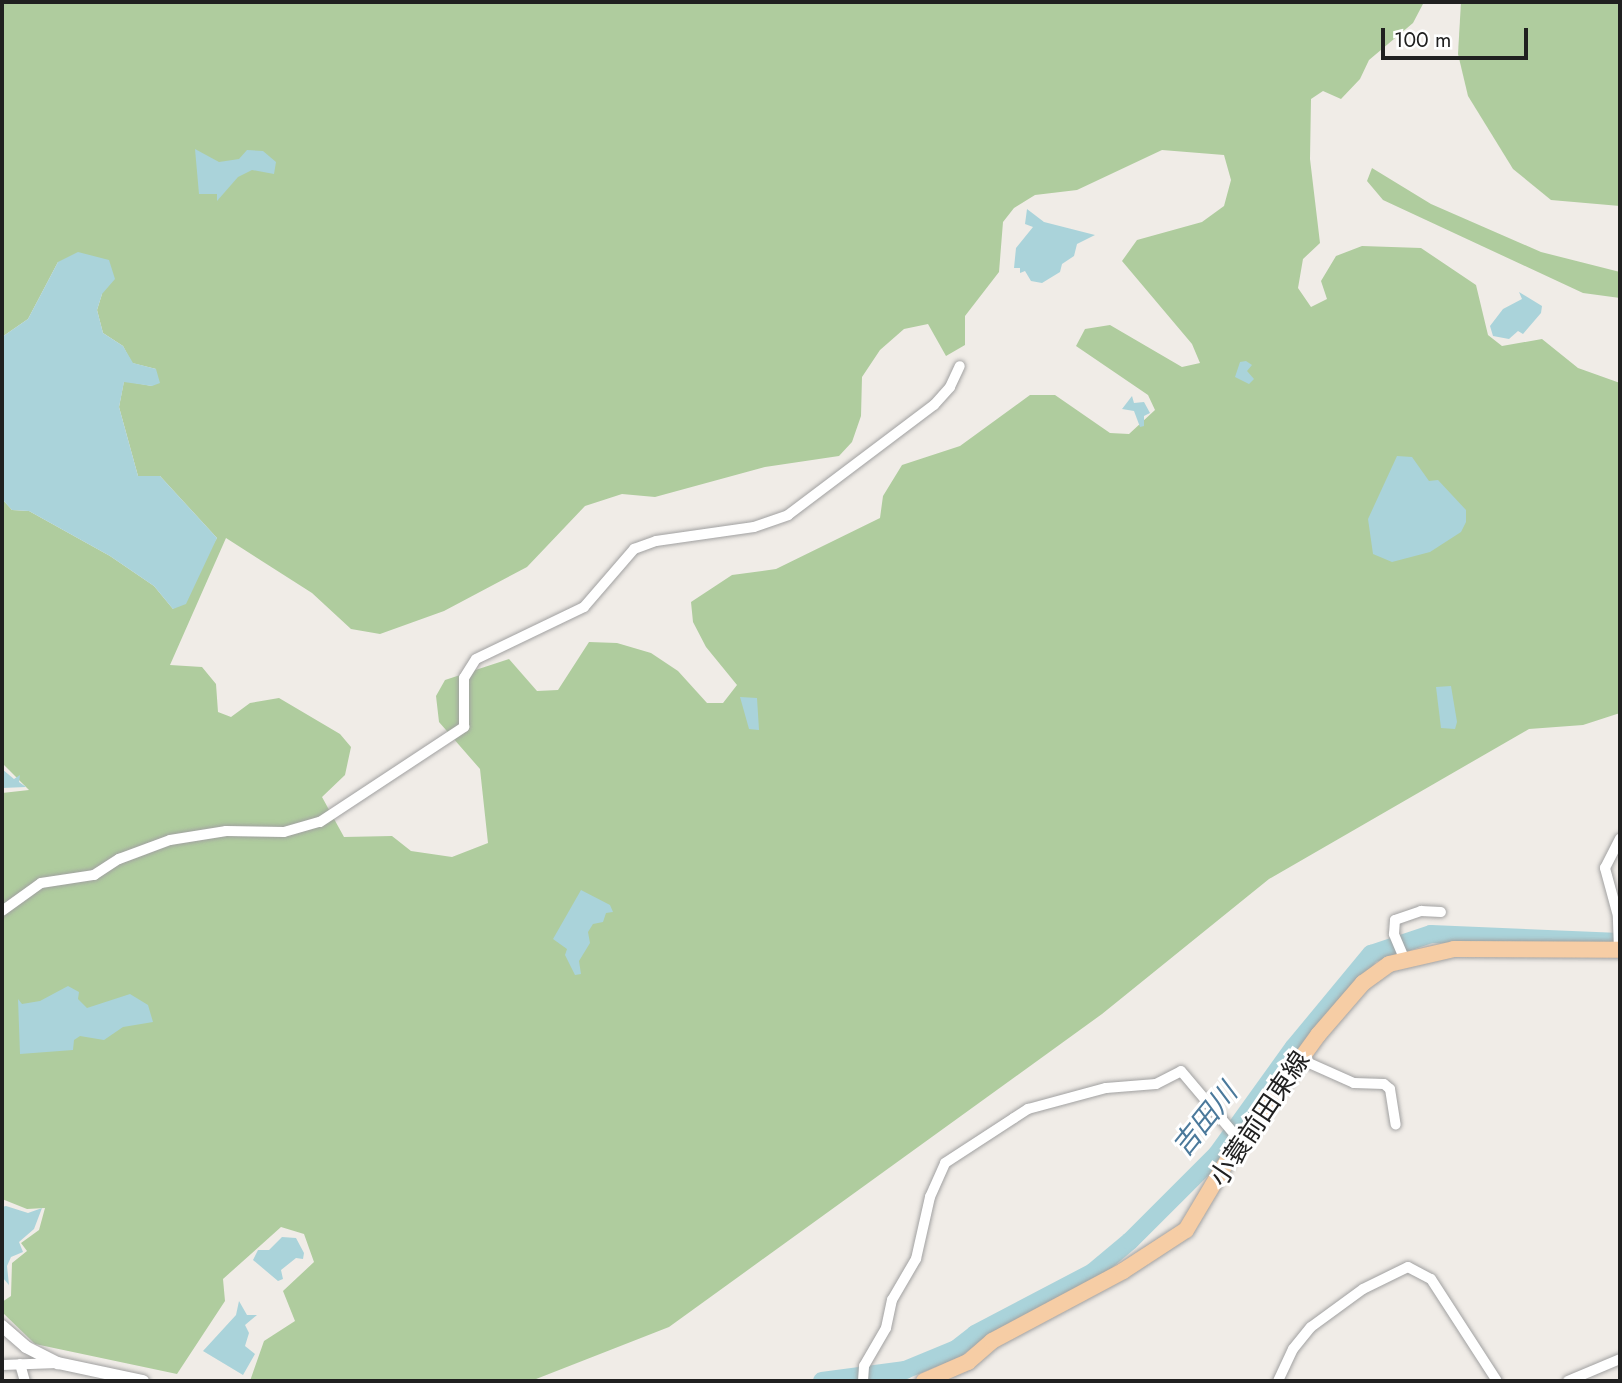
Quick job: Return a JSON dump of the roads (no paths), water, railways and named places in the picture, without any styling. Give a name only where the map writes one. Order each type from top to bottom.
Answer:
[{"type":"main road","name":"小蓑前田東線","points":[[924,1381],[968,1362],[992,1341],[1176,1239],[1195,1218],[1240,1140],[1300,1059],[1363,984],[1402,955],[1454,949],[1619,945]]},
{"type":"street","points":[[2,911],[41,883],[94,875],[119,859],[170,840],[226,831],[284,832],[320,822],[464,727],[464,678],[476,659],[584,607],[634,549],[656,541],[754,527],[788,515],[934,405],[960,366]]},
{"type":"street","points":[[1619,945],[1605,868],[1620,839]]},
{"type":"street","points":[[1402,955],[1394,934],[1395,920],[1403,915],[1441,912]]},
{"type":"street","points":[[1300,1059],[1354,1083],[1384,1084],[1390,1089],[1396,1125]]},
{"type":"street","points":[[863,1381],[864,1366],[886,1328],[892,1300],[916,1259],[930,1211],[930,1197],[945,1163],[1028,1110],[1106,1088],[1142,1087],[1181,1072],[1240,1140]]},
{"type":"street","points":[[1278,1381],[1293,1349],[1311,1327],[1363,1289],[1409,1267],[1431,1279],[1496,1381]]},
{"type":"street","points":[[3,1330],[58,1363]]},
{"type":"street","points":[[1569,1381],[1620,1359]]},
{"type":"street","points":[[2,1365],[58,1363],[143,1381]]},
{"type":"street","points":[[20,1364],[25,1381]]},
{"type":"water","points":[[195,149],[219,162],[239,159],[247,150],[263,151],[276,162],[274,174],[252,170],[238,177],[217,201],[217,194],[199,194]]},
{"type":"water","points":[[1027,209],[1044,222],[1095,235],[1077,244],[1074,256],[1062,264],[1060,272],[1042,283],[1031,281],[1025,271],[1020,273],[1020,268],[1014,268],[1016,248],[1033,227],[1025,224]]},
{"type":"water","points":[[78,252],[109,260],[115,279],[102,294],[97,310],[103,333],[123,346],[133,363],[156,369],[160,383],[152,386],[124,382],[119,407],[138,476],[160,476],[217,538],[186,604],[173,609],[154,586],[110,556],[29,511],[12,510],[2,499],[2,337],[28,319],[58,262]]},
{"type":"water","points":[[1519,292],[1542,306],[1541,313],[1523,334],[1518,331],[1509,339],[1493,336],[1490,326],[1503,309],[1522,299]]},
{"type":"water","points":[[1246,361],[1252,365],[1247,371],[1254,379],[1249,384],[1235,377],[1240,362]]},
{"type":"water","points":[[1132,396],[1134,403],[1144,402],[1150,413],[1144,416],[1144,426],[1140,427],[1134,411],[1122,409]]},
{"type":"water","points":[[1397,456],[1412,457],[1429,481],[1438,480],[1466,510],[1466,522],[1461,532],[1430,552],[1392,562],[1373,554],[1368,519]]},
{"type":"water","points":[[1451,686],[1457,722],[1455,729],[1441,728],[1436,687]]},
{"type":"water","points":[[740,697],[757,698],[759,730],[749,729]]},
{"type":"water","points":[[2,769],[14,779],[20,775],[19,782],[26,787],[2,788]]},
{"type":"water","points":[[581,890],[610,905],[613,912],[606,913],[603,922],[593,924],[588,932],[590,943],[579,961],[581,974],[575,975],[565,955],[567,949],[553,939]]},
{"type":"water","points":[[68,986],[79,992],[78,999],[87,1008],[130,994],[148,1005],[153,1022],[123,1027],[104,1040],[80,1036],[74,1040],[73,1050],[20,1054],[18,999],[22,1004],[40,1001]]},
{"type":"water","points":[[2,1207],[28,1213],[42,1208],[34,1229],[19,1242],[23,1252],[11,1257],[7,1266],[9,1285],[2,1277]]},
{"type":"water","points":[[282,1237],[296,1238],[304,1253],[303,1259],[296,1258],[281,1270],[283,1279],[278,1281],[253,1260],[258,1250],[269,1250]]},
{"type":"water","points":[[239,1301],[247,1315],[257,1315],[245,1325],[249,1333],[245,1346],[255,1354],[243,1375],[203,1351],[236,1315]]},
{"type":"waterway","name":"吉田川","points":[[822,1381],[905,1370],[956,1349],[975,1334],[1093,1272],[1130,1241],[1217,1154],[1294,1047],[1371,954],[1431,934],[1620,942]]}]
